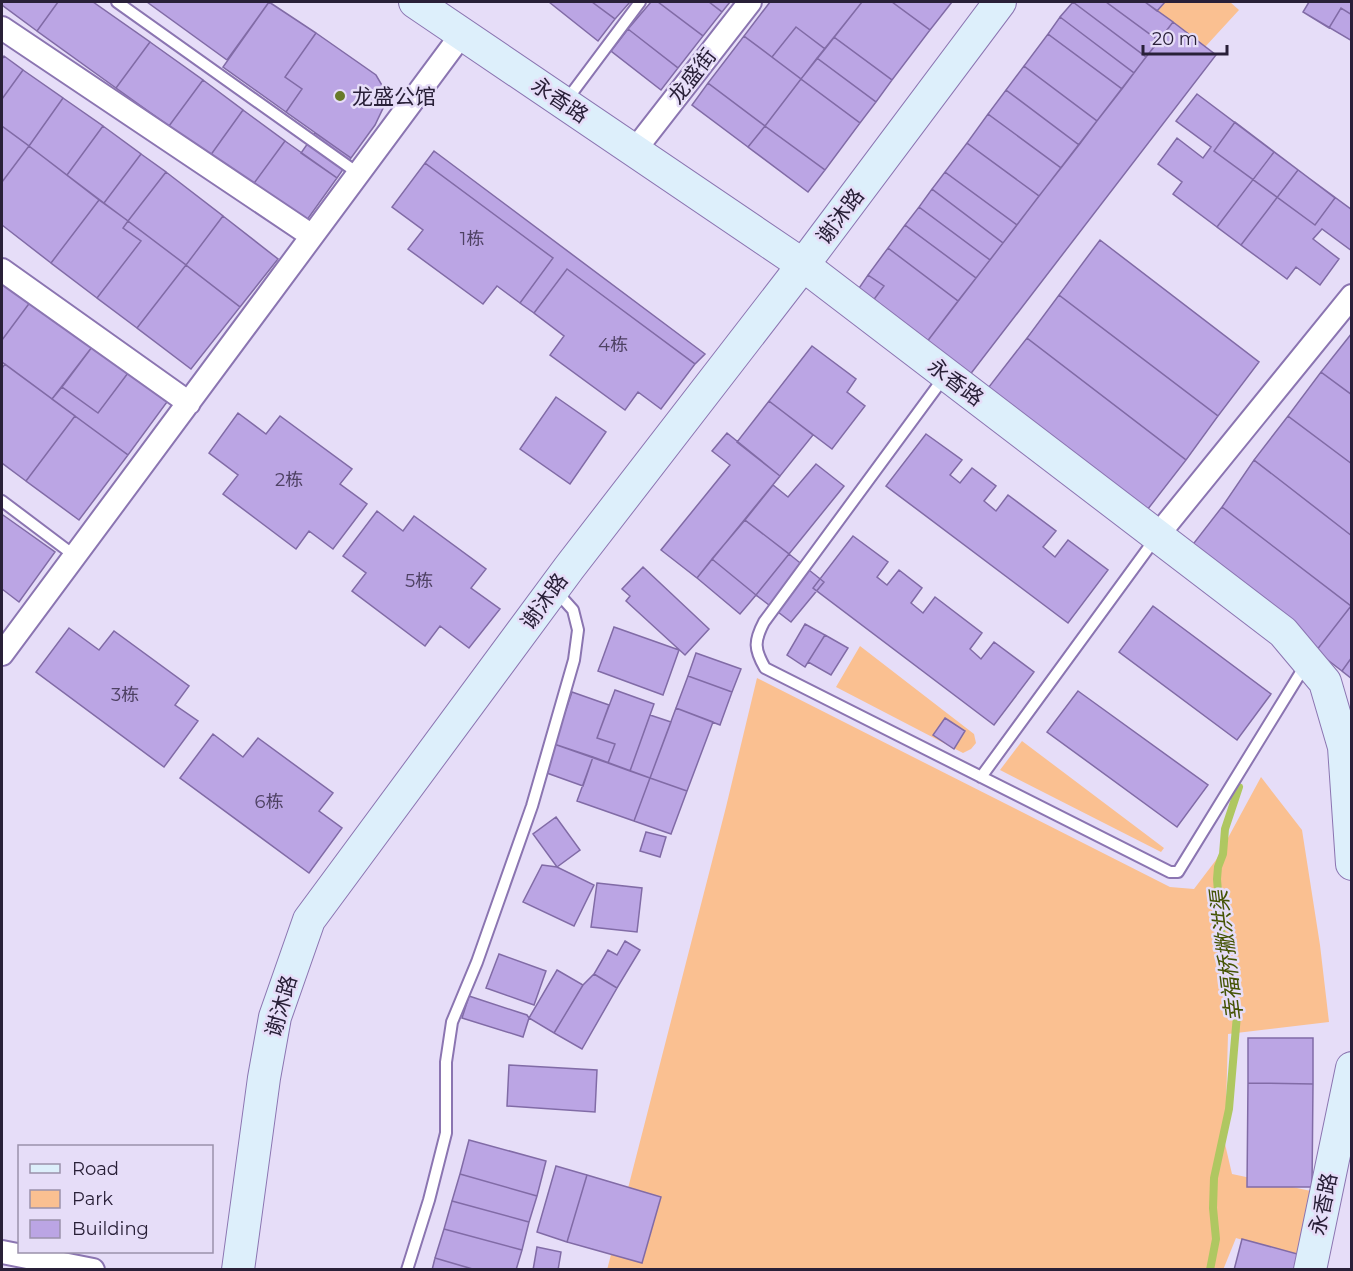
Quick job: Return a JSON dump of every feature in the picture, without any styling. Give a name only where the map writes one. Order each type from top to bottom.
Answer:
[{"type":"main road","name":"永香路","points":[[415,2],[803,265],[1283,632],[1324,682],[1344,724],[1352,864]]},
{"type":"main road","name":"谢沐路","points":[[238,1269],[264,1078],[275,1017],[309,920],[554,588],[803,265],[1000,2]]},
{"type":"main road","name":"永香路","points":[[1310,1269],[1352,1068]]},
{"type":"street","name":"龙盛街","points":[[634,150],[750,2]]},
{"type":"street","points":[[2,28],[312,236]]},
{"type":"street","points":[[2,654],[462,34]]},
{"type":"street","points":[[2,270],[189,403]]},
{"type":"street","points":[[1157,536],[1352,296]]},
{"type":"street","points":[[2,1252],[93,1269]]},
{"type":"lane","points":[[117,2],[359,174]]},
{"type":"lane","points":[[564,103],[640,2]]},
{"type":"lane","points":[[946,375],[764,622],[758,637],[756,652],[765,668],[1170,873],[1178,873],[1308,662]]},
{"type":"lane","points":[[2,501],[75,556]]},
{"type":"lane","points":[[981,777],[1157,536]]},
{"type":"lane","points":[[407,1269],[429,1200],[446,1133],[446,1062],[452,1022],[477,962],[532,806],[574,660],[578,630],[576,620],[573,610],[554,588]]},
{"type":"green space","points":[[1165,2],[1230,2],[1239,10],[1205,47],[1157,11]]},
{"type":"green space","points":[[860,646],[974,734],[976,743],[971,749],[963,753],[836,687]]},
{"type":"green space","points":[[757,678],[1170,887],[1194,889],[1216,860],[1261,777],[1302,830],[1320,945],[1329,1022],[1228,1034],[1225,1144],[1232,1174],[1325,1194],[1312,1261],[1236,1238],[1223,1270],[607,1270]]},
{"type":"green space","points":[[1022,741],[1164,848],[1161,852],[1000,770]]},
{"type":"building","points":[[2,2],[58,2],[37,31],[2,5]]},
{"type":"building","points":[[58,2],[93,2],[150,42],[116,88],[37,31]]},
{"type":"building","points":[[147,2],[269,2],[227,60]]},
{"type":"building","points":[[269,2],[316,33],[285,77],[302,89],[286,112],[223,67]]},
{"type":"building","points":[[549,2],[592,2],[615,19],[598,41]]},
{"type":"building","points":[[592,2],[630,2],[615,19]]},
{"type":"building","points":[[651,2],[658,2],[703,36],[678,68],[628,29]]},
{"type":"building","points":[[658,2],[709,2],[722,12],[703,36]]},
{"type":"building","points":[[709,2],[730,2],[722,12]]},
{"type":"building","points":[[770,2],[862,2],[825,49],[796,27],[772,57],[744,36]]},
{"type":"building","points":[[862,2],[892,2],[930,30],[892,80],[834,37]]},
{"type":"building","points":[[892,2],[952,2],[930,30]]},
{"type":"building","points":[[1073,2],[1106,2],[1159,41],[1146,57]]},
{"type":"building","points":[[1073,2],[1146,57],[1134,73],[1060,17]]},
{"type":"building","points":[[1106,2],[1145,2],[1173,22],[1159,41]]},
{"type":"building","points":[[1145,2],[1165,2],[1157,11]]},
{"type":"building","points":[[1309,2],[1352,2],[1352,41],[1303,12]]},
{"type":"building","points":[[1309,2],[1352,2],[1352,15],[1341,8],[1329,28],[1303,12]]},
{"type":"building","points":[[1060,17],[1134,73],[1122,89],[1048,34]]},
{"type":"building","points":[[1173,22],[1216,55],[969,376],[926,343]]},
{"type":"building","points":[[796,27],[825,49],[801,79],[772,57]]},
{"type":"building","points":[[628,29],[678,68],[661,90],[611,51]]},
{"type":"building","name":"龙盛公馆","points":[[316,33],[376,75],[383,87],[385,104],[375,125],[351,158],[286,112],[302,89],[285,77]]},
{"type":"building","points":[[1048,34],[1122,89],[1097,121],[1024,66]]},
{"type":"building","points":[[744,36],[801,79],[765,126],[708,83]]},
{"type":"building","points":[[834,37],[892,80],[876,102],[817,58]]},
{"type":"building","points":[[150,42],[203,80],[169,126],[116,88]]},
{"type":"building","points":[[4,56],[23,70],[2,99],[2,59]]},
{"type":"building","points":[[817,58],[876,102],[860,123],[801,79]]},
{"type":"building","points":[[1024,66],[1097,121],[1079,145],[1006,90]]},
{"type":"building","points":[[23,70],[63,98],[29,146],[2,126],[2,99]]},
{"type":"building","points":[[801,79],[860,123],[825,170],[765,126]]},
{"type":"building","points":[[203,80],[243,110],[210,156],[169,126]]},
{"type":"building","points":[[708,83],[765,126],[748,147],[692,105]]},
{"type":"building","points":[[1006,90],[1079,145],[1061,168],[988,114]]},
{"type":"building","points":[[1197,94],[1274,152],[1217,227],[1173,194],[1182,182],[1158,164],[1177,138],[1203,158],[1211,147],[1176,121]]},
{"type":"building","points":[[63,98],[103,126],[67,175],[29,146]]},
{"type":"building","points":[[243,110],[285,141],[252,186],[210,156]]},
{"type":"building","points":[[988,114],[1061,168],[1039,196],[967,143]]},
{"type":"building","points":[[1235,122],[1335,198],[1315,225],[1214,151]]},
{"type":"building","points":[[2,126],[29,146],[2,182]]},
{"type":"building","points":[[103,126],[141,154],[104,203],[67,175]]},
{"type":"building","points":[[765,126],[825,170],[808,192],[748,147]]},
{"type":"building","points":[[315,133],[351,158],[337,178],[301,153]]},
{"type":"building","points":[[285,141],[337,178],[304,224],[252,186]]},
{"type":"building","points":[[967,143],[1039,196],[1017,225],[945,172]]},
{"type":"building","points":[[29,146],[99,200],[51,263],[2,225],[2,182]]},
{"type":"building","points":[[434,151],[705,354],[695,364],[567,269],[534,313],[520,303],[553,258],[425,163]]},
{"type":"building","points":[[1274,152],[1298,170],[1241,245],[1217,227]]},
{"type":"building","points":[[141,154],[166,172],[128,221],[104,203]]},
{"type":"building","points":[[425,163],[553,258],[520,303],[497,286],[483,304],[408,249],[423,230],[392,207]]},
{"type":"building","points":[[1298,170],[1352,210],[1352,251],[1322,229],[1313,239],[1339,259],[1320,285],[1296,267],[1287,279],[1241,245]]},
{"type":"building","points":[[166,172],[223,216],[186,265],[128,221]]},
{"type":"building","points":[[945,172],[1017,225],[1003,243],[932,189]]},
{"type":"building","points":[[932,189],[1003,243],[990,260],[919,207]]},
{"type":"building","points":[[99,200],[128,221],[123,228],[141,241],[97,298],[51,263]]},
{"type":"building","points":[[919,207],[990,260],[976,278],[905,225]]},
{"type":"building","points":[[223,216],[278,259],[240,307],[186,265]]},
{"type":"building","points":[[128,221],[186,265],[137,328],[97,298],[141,241],[123,228]]},
{"type":"building","points":[[905,225],[976,278],[958,301],[888,248]]},
{"type":"building","points":[[1100,240],[1259,362],[1218,416],[1059,295]]},
{"type":"building","points":[[888,248],[958,301],[926,343],[872,302],[884,286],[868,275]]},
{"type":"building","points":[[186,265],[240,307],[191,369],[137,328]]},
{"type":"building","points":[[567,269],[695,364],[661,409],[638,392],[625,410],[550,355],[564,336],[534,313]]},
{"type":"building","points":[[868,275],[884,286],[872,302],[857,291]]},
{"type":"building","points":[[2,279],[31,301],[2,340]]},
{"type":"building","points":[[1059,295],[1218,416],[1186,460],[1027,338]]},
{"type":"building","points":[[31,301],[92,347],[52,399],[2,362],[2,340]]},
{"type":"building","points":[[1352,333],[1352,395],[1321,372]]},
{"type":"building","points":[[1027,338],[1186,460],[1144,514],[985,392]]},
{"type":"building","points":[[812,346],[856,379],[847,392],[865,406],[832,449],[769,401]]},
{"type":"building","points":[[92,347],[128,373],[98,413],[62,387]]},
{"type":"building","points":[[5,364],[75,416],[26,481],[2,463],[2,368]]},
{"type":"building","points":[[1321,372],[1352,395],[1352,464],[1288,416]]},
{"type":"building","points":[[128,373],[167,402],[128,455],[52,399],[62,387],[98,413]]},
{"type":"building","points":[[556,397],[606,432],[570,484],[520,449]]},
{"type":"building","points":[[769,401],[813,435],[780,476],[737,442]]},
{"type":"building","points":[[238,413],[266,434],[280,416],[352,469],[340,484],[367,504],[333,549],[309,531],[296,549],[223,494],[238,475],[209,453]]},
{"type":"building","points":[[75,416],[128,455],[79,520],[26,481]]},
{"type":"building","points":[[1288,416],[1352,464],[1352,536],[1254,460]]},
{"type":"building","points":[[727,433],[780,476],[697,578],[661,550],[730,465],[712,451]]},
{"type":"building","points":[[926,434],[962,460],[950,475],[960,483],[972,468],[996,486],[984,501],[996,511],[1008,495],[1056,531],[1043,547],[1055,557],[1068,540],[1108,570],[1068,623],[886,486]]},
{"type":"building","points":[[1254,460],[1352,536],[1351,606],[1222,507]]},
{"type":"building","points":[[816,464],[844,486],[789,554],[745,520],[773,485],[788,497]]},
{"type":"building","points":[[1222,507],[1351,606],[1316,651],[1187,552]]},
{"type":"building","points":[[377,511],[403,531],[414,516],[486,569],[471,588],[500,609],[469,648],[440,626],[425,646],[352,591],[366,573],[343,556]]},
{"type":"building","points":[[3,515],[55,552],[19,602],[2,589]]},
{"type":"building","points":[[745,520],[789,554],[756,595],[712,559]]},
{"type":"building","points":[[853,536],[888,562],[877,577],[887,585],[899,570],[922,588],[911,603],[923,613],[935,597],[982,633],[970,649],[981,659],[994,642],[1034,672],[994,725],[813,588]]},
{"type":"building","points":[[789,554],[824,582],[791,622],[756,595]]},
{"type":"building","points":[[712,559],[756,595],[740,614],[697,578]]},
{"type":"building","points":[[643,567],[709,629],[685,655],[626,601],[630,596],[622,589]]},
{"type":"building","points":[[1153,606],[1271,694],[1237,740],[1119,652]]},
{"type":"building","points":[[1351,606],[1352,657],[1342,671],[1316,651]]},
{"type":"building","points":[[805,624],[825,635],[805,667],[787,655]]},
{"type":"building","points":[[614,627],[679,650],[663,695],[598,671]]},
{"type":"building","points":[[69,628],[99,650],[114,631],[189,686],[175,705],[198,721],[164,767],[36,672]]},
{"type":"building","points":[[825,635],[848,648],[831,675],[808,662]]},
{"type":"building","points":[[696,653],[741,669],[732,692],[688,676]]},
{"type":"building","points":[[1352,657],[1352,679],[1342,671]]},
{"type":"building","points":[[688,676],[732,692],[720,725],[676,708]]},
{"type":"building","points":[[615,690],[654,704],[630,771],[608,763],[615,744],[597,738]]},
{"type":"building","points":[[1078,691],[1208,785],[1177,827],[1047,732]]},
{"type":"building","points":[[572,692],[609,705],[597,738],[615,744],[608,763],[554,744]]},
{"type":"building","points":[[676,708],[713,722],[687,791],[650,778]]},
{"type":"building","points":[[650,715],[671,722],[650,778],[630,771]]},
{"type":"building","points":[[945,718],[965,731],[954,749],[933,735]]},
{"type":"building","points":[[213,734],[243,757],[258,738],[333,793],[319,811],[342,828],[309,873],[180,778]]},
{"type":"building","points":[[554,744],[593,757],[583,786],[544,772]]},
{"type":"building","points":[[593,757],[650,778],[634,821],[577,801]]},
{"type":"building","points":[[650,778],[687,791],[671,834],[634,821]]},
{"type":"building","points":[[556,817],[580,850],[557,867],[533,834]]},
{"type":"building","points":[[646,832],[666,837],[660,857],[640,851]]},
{"type":"building","points":[[542,865],[557,867],[594,885],[574,926],[523,902]]},
{"type":"building","points":[[597,883],[642,888],[637,932],[591,927]]},
{"type":"building","points":[[625,941],[640,950],[617,988],[594,974],[608,950],[617,955]]},
{"type":"building","points":[[499,954],[546,971],[534,1005],[486,988]]},
{"type":"building","points":[[557,970],[583,985],[554,1033],[529,1018]]},
{"type":"building","points":[[594,974],[617,988],[582,1049],[554,1033],[583,985]]},
{"type":"building","points":[[469,996],[527,1015],[529,1018],[523,1037],[462,1018]]},
{"type":"building","points":[[1248,1038],[1313,1038],[1313,1084],[1248,1083]]},
{"type":"building","points":[[509,1065],[597,1070],[595,1112],[507,1106]]},
{"type":"building","points":[[1248,1083],[1313,1084],[1312,1187],[1247,1187]]},
{"type":"building","points":[[469,1140],[546,1161],[537,1196],[460,1174]]},
{"type":"building","points":[[556,1166],[587,1175],[567,1242],[537,1232]]},
{"type":"building","points":[[460,1174],[537,1196],[529,1222],[452,1201]]},
{"type":"building","points":[[587,1175],[661,1197],[642,1263],[567,1242]]},
{"type":"building","points":[[452,1201],[529,1222],[522,1250],[444,1229]]},
{"type":"building","points":[[444,1229],[522,1250],[516,1270],[476,1270],[435,1258]]},
{"type":"building","points":[[1242,1239],[1301,1255],[1297,1270],[1234,1270]]},
{"type":"building","points":[[537,1247],[561,1252],[558,1270],[533,1270]]},
{"type":"building","points":[[435,1258],[476,1270],[432,1270]]},
{"type":"waterway","name":"幸福桥撇洪渠","points":[[1210,1270],[1216,1239],[1213,1208],[1214,1178],[1229,1109],[1237,1015],[1227,972],[1217,879],[1218,867],[1223,854],[1225,829],[1239,787]]},
{"type":"place","name":"龙盛公馆","points":[[340,96]]}]
